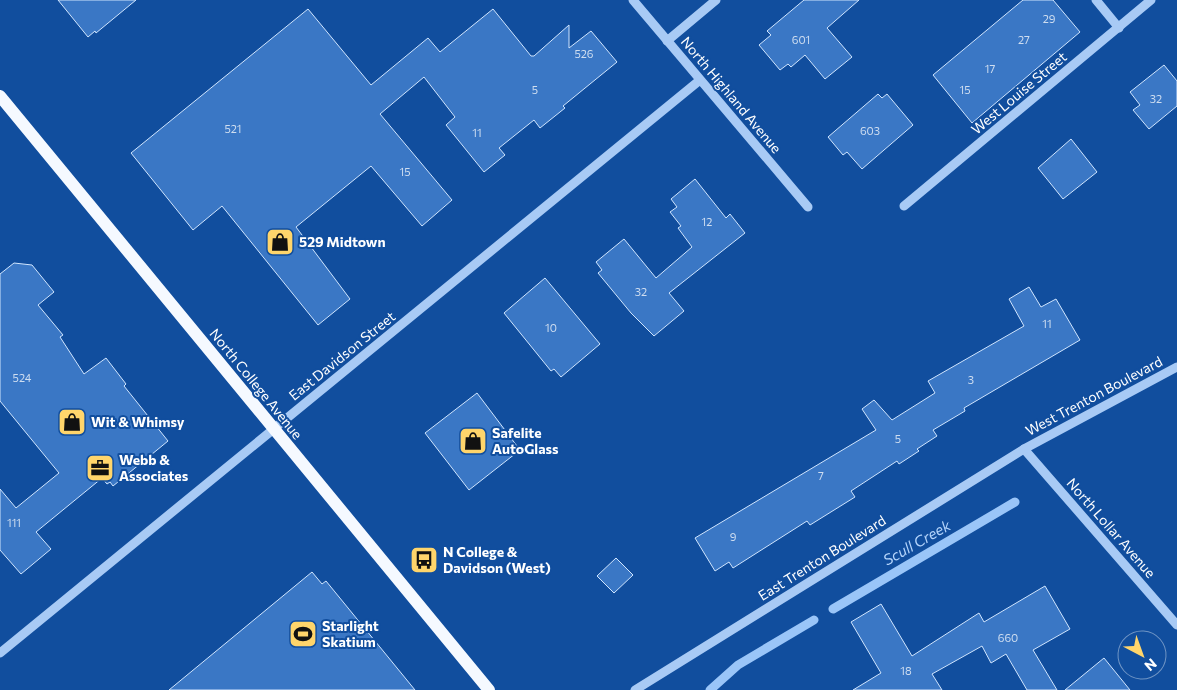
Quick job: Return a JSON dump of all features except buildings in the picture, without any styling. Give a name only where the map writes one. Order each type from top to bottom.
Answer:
[{"type":"main road","name":"North College Avenue","points":[[0,96],[489,690]]},
{"type":"street","name":"North Highland Avenue","points":[[633,0],[808,207]]},
{"type":"street","points":[[667,41],[716,0]]},
{"type":"street","points":[[1096,0],[1119,28]]},
{"type":"street","name":"West Louise Street","points":[[904,206],[1151,0]]},
{"type":"street","name":"East Davidson Street","points":[[0,653],[700,80]]},
{"type":"street","name":"West Trenton Boulevard","points":[[1024,449],[1177,367]]},
{"type":"street","name":"North Lollar Avenue","points":[[1024,449],[1177,625]]},
{"type":"street","name":"East Trenton Boulevard","points":[[635,690],[1024,449]]},
{"type":"waterway","name":"Scull Creek","points":[[833,609],[1015,502]]},
{"type":"waterway","name":"Scull Creek","points":[[710,690],[738,665],[814,620]]},
{"type":"place","name":"529 Midtown","points":[[280,242]]},
{"type":"place","name":"Wit & Whimsy","points":[[72,422]]},
{"type":"place","name":"Safelite AutoGlass","points":[[473,441]]},
{"type":"place","name":"Webb & Associates","points":[[100,468]]},
{"type":"place","name":"N College & Davidson (West)","points":[[424,560]]},
{"type":"place","name":"Starlight Skatium","points":[[303,634]]}]
